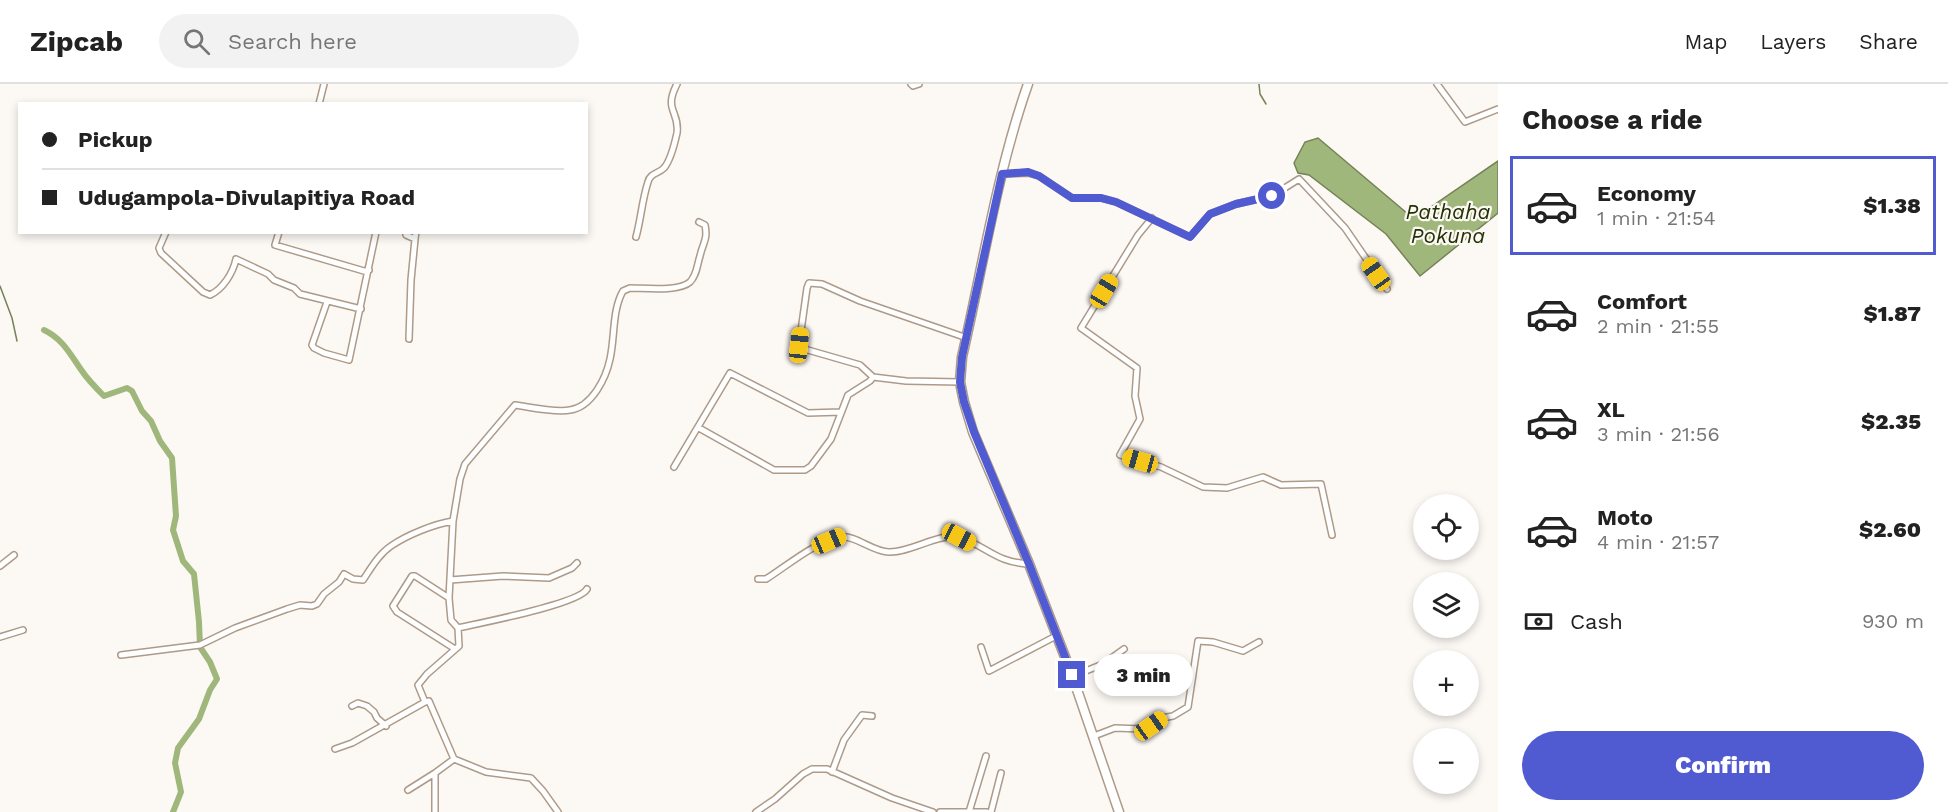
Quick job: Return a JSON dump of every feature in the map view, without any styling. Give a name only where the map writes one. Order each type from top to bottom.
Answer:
[{"type":"main road","points":[[1028,84],[1015,119],[1002,174],[962,357],[960,382],[974,432],[1072,675],[1119,812]]},
{"type":"street","points":[[320,102],[324,84]]},
{"type":"street","points":[[636,237],[648,181],[668,162],[677,132],[670,103],[677,84]]},
{"type":"street","points":[[911,84],[913,86],[919,84]]},
{"type":"street","points":[[1437,84],[1465,122],[1498,109]]},
{"type":"street","points":[[1002,174],[1028,172],[1039,176],[1072,198],[1101,198],[1116,202],[1190,237],[1210,214],[1236,204],[1272,196],[1299,179],[1345,228],[1387,289]]},
{"type":"street","points":[[1152,218],[1138,235],[1082,328],[1137,368],[1136,396],[1140,419],[1120,455],[1161,467],[1203,487],[1227,488],[1263,477],[1281,485],[1321,484],[1332,535]]},
{"type":"street","points":[[425,702],[418,685],[459,646],[458,628],[452,620],[449,598],[453,521],[460,479],[465,464],[515,405],[569,411],[582,406],[597,392],[610,360],[619,297],[623,291],[630,288],[678,288],[689,283],[696,272],[700,253],[707,237],[705,225],[699,222]]},
{"type":"street","points":[[165,234],[159,248],[161,253],[203,292],[210,295],[217,292],[231,273],[236,259],[294,288],[300,294],[361,309]]},
{"type":"street","points":[[278,234],[275,245],[364,271],[369,270]]},
{"type":"street","points":[[327,302],[312,345],[324,353],[349,360],[376,234]]},
{"type":"street","points":[[406,234],[415,239]]},
{"type":"street","points":[[409,339],[416,234]]},
{"type":"street","points":[[960,382],[906,381],[873,377],[860,365],[801,348],[799,345],[809,283],[822,284],[860,301],[967,338]]},
{"type":"street","points":[[674,467],[730,373],[808,414],[841,412]]},
{"type":"street","points":[[699,428],[774,470],[805,470],[811,466],[831,439],[848,395],[873,377]]},
{"type":"street","points":[[121,655],[200,645],[235,628],[287,609],[300,605],[317,604],[344,574],[353,579],[363,580],[374,562],[390,546],[430,527],[453,521]]},
{"type":"street","points":[[758,579],[766,579],[818,546],[850,536],[868,547],[889,552],[912,549],[942,538],[959,537],[1009,562],[1029,564]]},
{"type":"street","points":[[0,566],[14,555]]},
{"type":"street","points":[[450,580],[503,576],[549,578],[572,568],[577,563]]},
{"type":"street","points":[[449,598],[412,576],[393,606],[397,612],[455,649]]},
{"type":"street","points":[[458,628],[561,603],[581,595],[587,589]]},
{"type":"street","points":[[0,637],[23,630]]},
{"type":"street","points":[[981,647],[989,671],[1056,636]]},
{"type":"street","points":[[1094,736],[1115,728],[1142,729],[1188,707],[1198,641],[1213,642],[1243,651],[1259,642]]},
{"type":"street","points":[[1072,675],[1103,664],[1124,649]]},
{"type":"street","points":[[335,749],[386,726],[429,701],[454,759],[486,772],[531,778],[558,812]]},
{"type":"street","points":[[352,706],[358,704],[367,706],[386,726]]},
{"type":"street","points":[[832,772],[844,740],[862,715],[872,716]]},
{"type":"street","points":[[970,812],[986,756]]},
{"type":"street","points":[[408,790],[454,759]]},
{"type":"street","points":[[756,812],[776,799],[803,774],[812,769],[827,769],[892,798],[933,812]]},
{"type":"street","points":[[435,773],[435,812]]},
{"type":"street","points":[[940,812],[986,812],[1001,773]]},
{"type":"water","name":"Pathaha Pokuna","points":[[1318,138],[1408,214],[1422,213],[1498,161],[1498,213],[1420,276],[1386,234],[1309,175],[1298,173],[1294,163],[1305,142]]},
{"type":"waterway","points":[[1259,84],[1260,94],[1266,104]]},
{"type":"waterway","points":[[0,286],[12,318],[17,341]]},
{"type":"waterway","points":[[44,330],[61,342],[87,378],[104,396],[127,388],[132,391],[172,458],[176,516],[173,530],[183,561],[194,574],[200,647],[217,679],[210,690],[199,719],[178,748],[175,763],[181,792],[173,812]]},
{"type":"route","points":[[1072,675],[974,432],[960,382],[962,357],[1002,174],[1028,172],[1039,176],[1072,198],[1101,198],[1116,202],[1190,237],[1210,214],[1236,204],[1272,196]]}]
